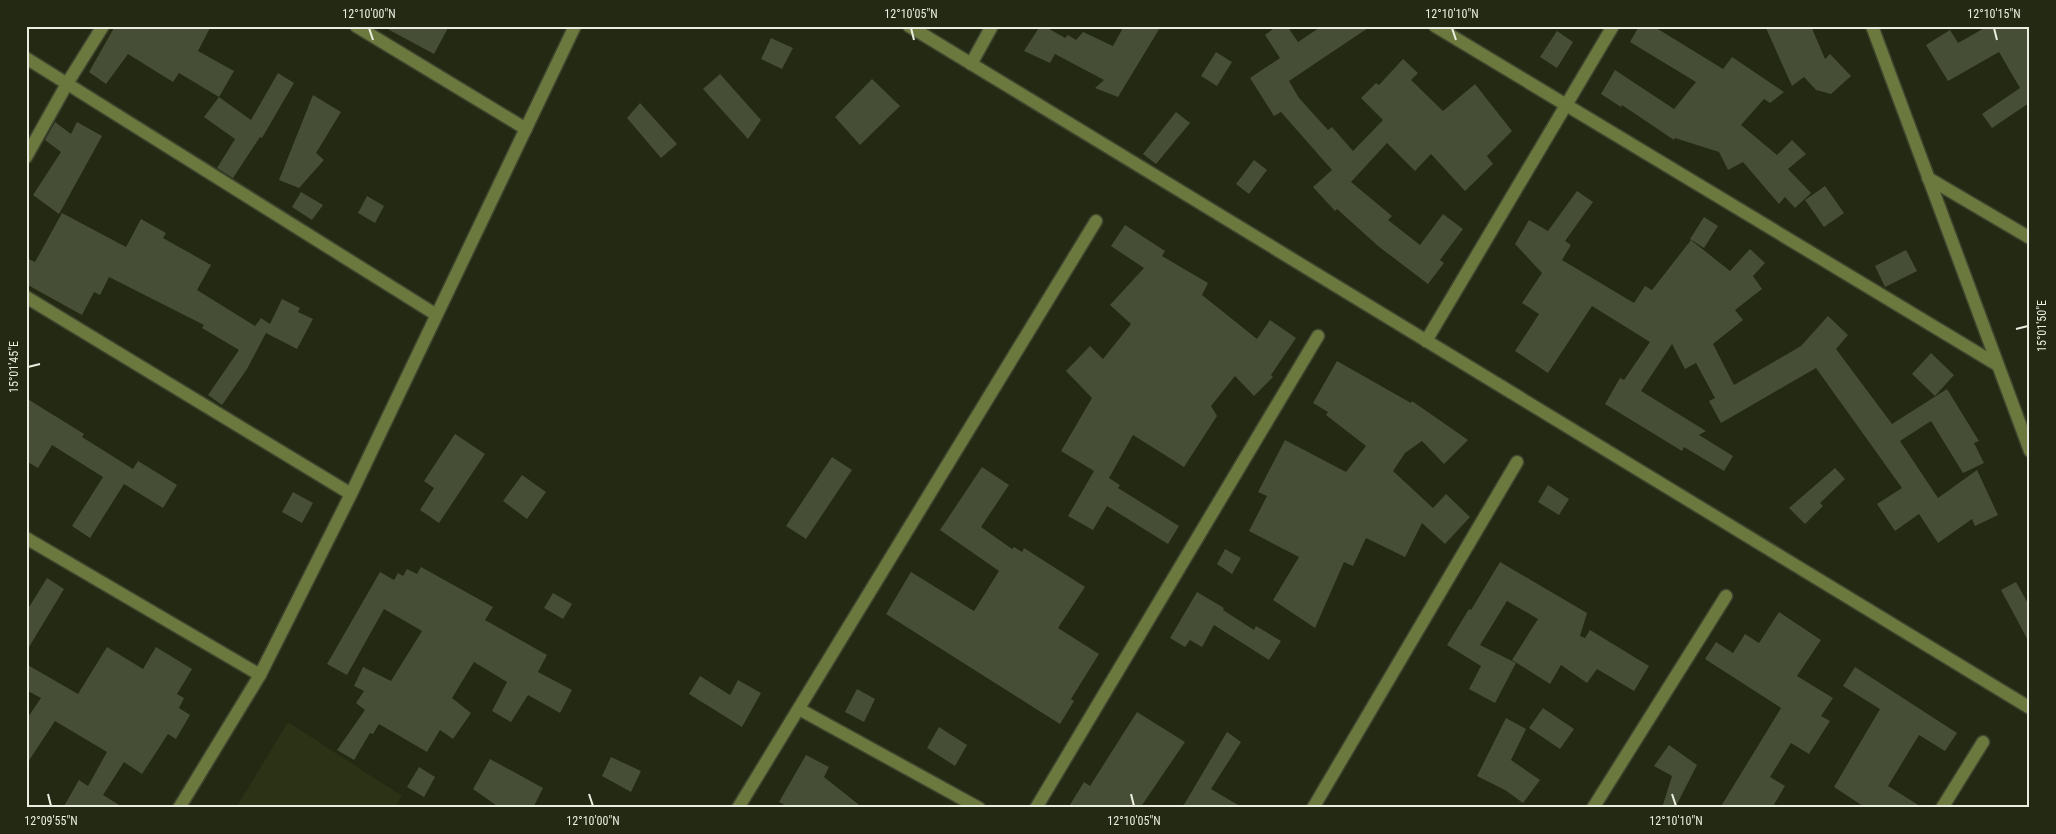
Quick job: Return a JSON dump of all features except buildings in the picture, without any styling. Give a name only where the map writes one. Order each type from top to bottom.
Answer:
[{"type":"street","points":[[26,157],[68,82],[103,26]]},
{"type":"street","points":[[356,26],[526,130]]},
{"type":"street","points":[[179,808],[260,675],[351,494],[435,314],[575,26]]},
{"type":"street","points":[[909,26],[2030,708]]},
{"type":"street","points":[[971,64],[992,26]]},
{"type":"street","points":[[1435,26],[1996,364]]},
{"type":"street","points":[[1426,341],[1613,26]]},
{"type":"street","points":[[1872,26],[1996,364],[2030,451]]},
{"type":"street","points":[[26,58],[68,82],[435,314]]},
{"type":"street","points":[[1928,178],[2030,238]]},
{"type":"street","points":[[738,808],[1096,221]]},
{"type":"street","points":[[26,297],[351,494]]},
{"type":"street","points":[[1036,808],[1318,336]]},
{"type":"street","points":[[1314,808],[1517,462]]},
{"type":"street","points":[[26,538],[260,675]]},
{"type":"street","points":[[1593,808],[1726,596]]},
{"type":"street","points":[[1995,687],[2011,694],[2030,698]]},
{"type":"street","points":[[799,709],[979,808]]},
{"type":"street","points":[[1942,808],[1983,742]]},
{"type":"shaded area","points":[[288,722],[402,796],[395,808],[236,808]]}]
